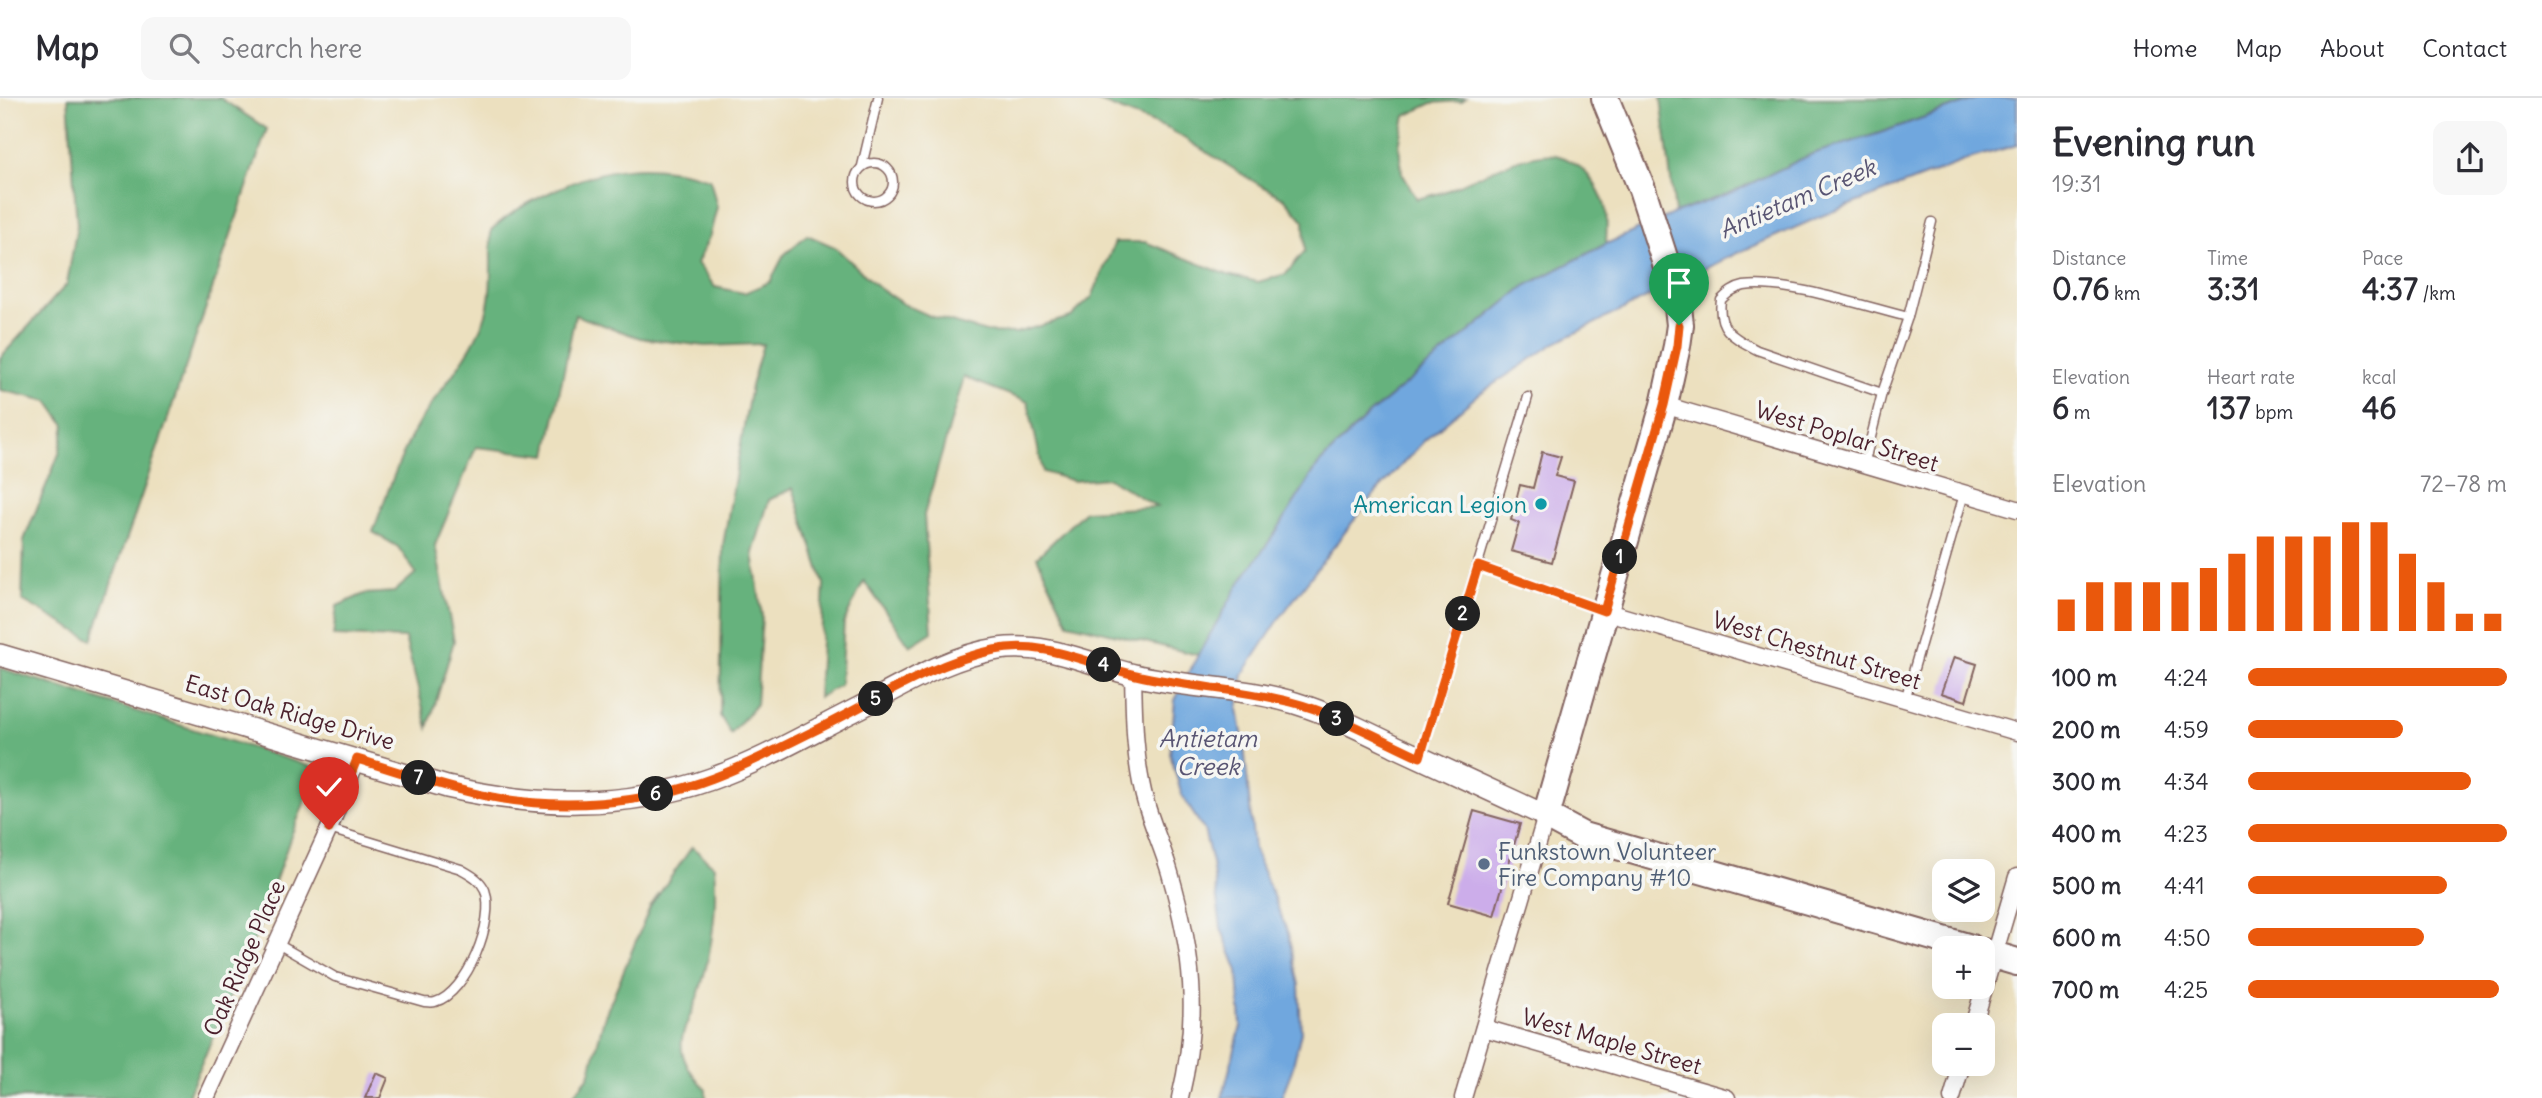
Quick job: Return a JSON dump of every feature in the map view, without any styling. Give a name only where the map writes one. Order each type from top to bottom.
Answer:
[{"type":"main road","points":[[1605,98],[1642,189],[1677,298],[1679,325],[1664,405],[1546,816],[1583,836],[1932,937]]},
{"type":"street","name":"West Poplar Street","points":[[1664,405],[2017,509]]},
{"type":"street","name":"West Chestnut Street","points":[[1604,611],[2017,732]]},
{"type":"street","name":"East Oak Ridge Drive","points":[[0,655],[447,787],[533,802],[575,804],[624,801],[713,779],[934,670],[996,649],[1023,647],[1053,651],[1141,676],[1293,702],[1546,816]]},
{"type":"street","points":[[1141,676],[1137,758],[1143,794],[1169,871],[1190,962],[1193,1003],[1191,1045],[1180,1098]]},
{"type":"street","name":"Oak Ridge Place","points":[[206,1098],[275,942],[329,829],[357,759]]},
{"type":"street","points":[[1463,1098],[1546,816]]},
{"type":"street","points":[[1995,942],[2017,877]]},
{"type":"street","name":"West Maple Street","points":[[1484,1028],[1727,1098]]},
{"type":"street","points":[[1952,1098],[1958,1076]]},
{"type":"lane","points":[[862,166],[877,163],[890,170],[893,185],[886,197],[871,201],[858,194],[855,179],[862,166],[878,98]]},
{"type":"lane","points":[[1864,465],[1882,393],[1908,317],[1931,222]]},
{"type":"lane","points":[[1882,393],[1757,350],[1741,341],[1722,323],[1721,300],[1730,291],[1742,286],[1789,288],[1908,317]]},
{"type":"lane","points":[[1420,757],[1528,397]]},
{"type":"lane","points":[[1905,700],[1964,494]]},
{"type":"lane","points":[[1478,566],[1604,611]]},
{"type":"lane","points":[[275,942],[335,977],[424,1002],[436,1002],[450,992],[468,971],[479,949],[488,907],[485,890],[477,877],[461,869],[329,829]]},
{"type":"green space","points":[[68,98],[220,98],[267,129],[92,640],[22,600],[24,540],[59,454],[65,425],[48,401],[0,390],[0,358],[67,284],[77,225]]},
{"type":"green space","points":[[1089,98],[1466,98],[1462,101],[1432,103],[1405,116],[1399,145],[1402,173],[1417,199],[1443,192],[1529,157],[1555,155],[1581,168],[1599,191],[1605,207],[1606,244],[1525,286],[1368,415],[1318,465],[1241,581],[1198,655],[1068,623],[1037,557],[1085,511],[1157,507],[1108,478],[1073,481],[1043,472],[1028,402],[964,377],[924,515],[932,632],[910,646],[864,581],[844,622],[840,685],[818,698],[824,584],[793,488],[769,500],[753,553],[762,616],[756,704],[731,734],[720,716],[723,545],[751,386],[763,344],[705,346],[640,338],[575,315],[547,455],[476,447],[435,545],[454,641],[428,728],[405,638],[333,636],[337,606],[364,594],[394,592],[416,573],[398,547],[373,532],[413,432],[463,359],[484,320],[490,287],[491,230],[527,204],[571,183],[610,171],[649,168],[689,173],[710,179],[717,207],[710,235],[697,263],[715,287],[744,293],[770,282],[784,255],[807,235],[835,247],[879,288],[903,304],[930,316],[986,332],[1015,333],[1071,317],[1092,297],[1115,242],[1145,242],[1228,275],[1258,282],[1286,274],[1305,251],[1304,221],[1284,198],[1169,129]]},
{"type":"green space","points":[[1661,98],[1979,98],[1812,154],[1733,192],[1675,213]]},
{"type":"green space","points":[[0,668],[312,767],[315,778],[292,833],[259,928],[187,1098],[0,1098]]},
{"type":"green space","points":[[692,847],[714,866],[714,914],[704,977],[683,1034],[682,1047],[688,1067],[706,1090],[706,1098],[571,1098],[589,1076],[604,1018],[650,907]]},
{"type":"water","name":"Antietam Creek","points":[[1979,98],[2017,98],[2017,145],[1972,158],[1824,215],[1735,254],[1555,343],[1479,394],[1424,441],[1371,498],[1282,615],[1243,674],[1238,709],[1254,849],[1288,933],[1299,985],[1301,1032],[1292,1070],[1281,1098],[1222,1098],[1241,1026],[1238,971],[1221,928],[1212,863],[1204,830],[1182,796],[1170,754],[1175,700],[1241,581],[1318,465],[1368,415],[1525,286],[1606,244],[1675,213],[1733,192],[1812,154]]},
{"type":"building","name":"American Legion","points":[[1542,452],[1561,457],[1555,476],[1574,481],[1552,562],[1511,551],[1519,523],[1511,520],[1520,485],[1533,488]]},
{"type":"building","points":[[1954,657],[1977,664],[1966,701],[1941,693]]},
{"type":"building","name":"Funkstown Volunteer Fire Company #10","points":[[1474,811],[1520,824],[1494,916],[1448,903]]},
{"type":"building","points":[[376,1073],[388,1078],[380,1098],[365,1098]]},
{"type":"place","name":"American Legion","points":[[1541,504]]},
{"type":"place","name":"Funkstown Volunteer Fire Company #10","points":[[1484,864]]},
{"type":"route","points":[[329,829],[357,759],[447,787],[490,796],[575,804],[624,801],[713,779],[934,670],[996,649],[1023,647],[1078,657],[1133,675],[1293,702],[1345,722],[1420,757],[1478,566],[1604,611],[1664,405],[1679,325]]}]
